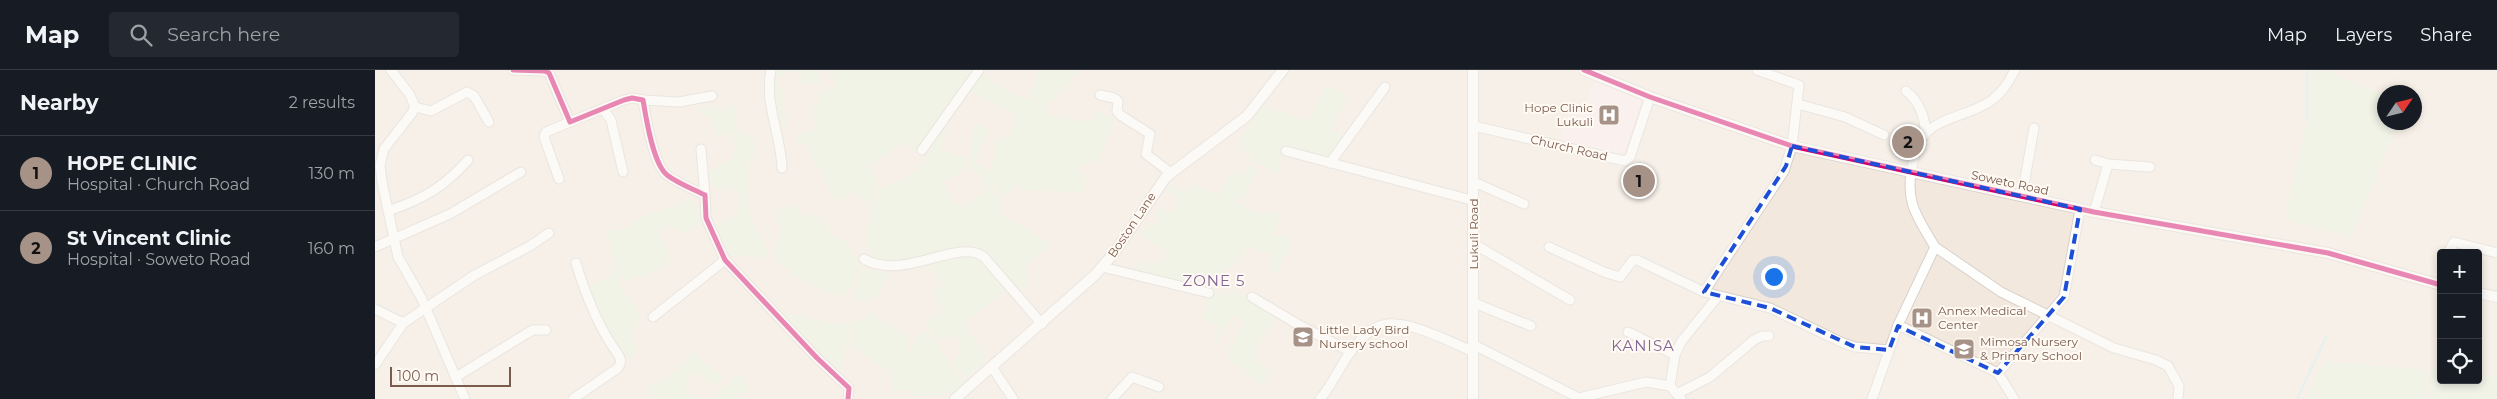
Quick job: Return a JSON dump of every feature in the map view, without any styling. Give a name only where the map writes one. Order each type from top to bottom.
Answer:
[{"type":"street","points":[[391,70],[411,96],[415,107],[386,144],[381,159],[378,179],[388,211],[398,257],[421,297],[465,399]]},
{"type":"street","points":[[513,70],[545,70],[549,73],[570,122]]},
{"type":"street","points":[[771,70],[769,103],[781,144],[782,168]]},
{"type":"street","points":[[921,150],[979,70]]},
{"type":"street","name":"Boston Lane","points":[[955,399],[1041,324],[1102,267],[1125,238],[1160,183],[1247,116],[1283,70]]},
{"type":"street","name":"Lukuli Road","points":[[1473,70],[1475,201],[1474,348],[1476,398]]},
{"type":"street","name":"Soweto Road","points":[[1584,70],[1650,97],[1792,146],[2094,212],[2328,253],[2437,283]]},
{"type":"street","points":[[1704,292],[1784,171],[1792,146],[1799,85],[1757,70]]},
{"type":"street","points":[[2015,70],[2006,86],[1992,100],[1932,128],[1919,142],[1911,172],[1909,195],[1913,209],[1935,247],[2001,292],[2114,348],[2156,360],[2168,366],[2179,386],[2178,399]]},
{"type":"street","points":[[1331,163],[1385,86]]},
{"type":"street","points":[[1906,91],[1914,98],[1922,115],[1925,124],[1925,134]]},
{"type":"street","points":[[415,107],[431,111],[467,92],[474,96],[489,122]]},
{"type":"street","points":[[1100,95],[1114,98],[1118,101],[1117,111],[1120,115],[1150,134],[1146,154],[1171,173]]},
{"type":"street","points":[[559,179],[544,137],[546,132],[633,98],[679,102],[712,96]]},
{"type":"street","name":"Church Road","points":[[1474,126],[1625,161],[1630,157],[1650,97]]},
{"type":"street","points":[[643,100],[657,158],[663,171],[672,179],[705,195]]},
{"type":"street","points":[[1798,104],[1845,117],[1884,135]]},
{"type":"street","points":[[603,109],[611,120],[623,172]]},
{"type":"street","points":[[2022,196],[2035,128]]},
{"type":"street","points":[[375,149],[386,144]]},
{"type":"street","points":[[701,149],[706,218],[725,260],[824,365],[849,388],[848,399]]},
{"type":"street","points":[[1286,151],[1475,201]]},
{"type":"street","points":[[388,211],[429,195],[453,177],[468,160]]},
{"type":"street","points":[[2095,160],[2108,164],[2150,167]]},
{"type":"street","points":[[2094,212],[2108,164]]},
{"type":"street","points":[[375,247],[450,214],[521,172]]},
{"type":"street","points":[[1474,182],[1523,204]]},
{"type":"street","points":[[1998,373],[2047,314],[2064,297],[2080,209]]},
{"type":"street","points":[[375,366],[403,322],[473,276],[549,233]]},
{"type":"street","points":[[2450,249],[2454,242],[2481,249]]},
{"type":"street","points":[[1475,244],[1570,300]]},
{"type":"street","points":[[1549,246],[1604,272],[1620,277],[1633,260],[1637,260],[1704,292],[1770,308],[1831,338],[1855,347],[1889,350]]},
{"type":"street","points":[[1872,399],[1898,326],[1935,247]]},
{"type":"street","points":[[2482,249],[2497,253]]},
{"type":"street","points":[[864,259],[874,265],[903,267],[963,252],[975,251],[984,257],[1041,324]]},
{"type":"street","points":[[653,317],[725,260]]},
{"type":"street","points":[[573,399],[618,368],[621,359],[597,317],[576,263]]},
{"type":"street","points":[[1102,267],[1209,293]]},
{"type":"street","points":[[2482,294],[2497,297]]},
{"type":"street","points":[[1252,296],[1299,325],[1351,352]]},
{"type":"street","points":[[1670,386],[1675,355],[1681,342],[1718,296]]},
{"type":"street","points":[[1474,303],[1531,326]]},
{"type":"street","points":[[375,310],[403,322]]},
{"type":"street","points":[[1320,399],[1351,352],[1372,329],[1390,323],[1415,328],[1474,348],[1575,398],[1646,382],[1670,386],[1679,397],[1710,377],[1754,340],[1762,336],[1769,336]]},
{"type":"street","points":[[1898,326],[1998,373],[2014,399]]},
{"type":"street","points":[[456,377],[533,330],[547,330]]},
{"type":"street","points":[[1629,332],[1675,355]]},
{"type":"street","points":[[992,367],[1013,399]]},
{"type":"street","points":[[1112,399],[1132,377],[1159,387]]},
{"type":"highlighted area","points":[[1792,146],[2080,209],[2064,297],[1998,373],[1898,326],[1889,350],[1855,347],[1770,308],[1704,292],[1786,166]]},
{"type":"shaded area","points":[[375,70],[2497,70],[2497,399],[375,399]]},
{"type":"shaded area","name":"Hope Clinic Lukuli","points":[[1596,79],[1640,97],[1642,101],[1625,151],[1621,154],[1559,139],[1569,114],[1579,117]]},
{"type":"green space","points":[[773,70],[800,70],[778,76],[788,130],[778,118],[773,103]]},
{"type":"green space","points":[[800,70],[822,70],[820,71],[819,84],[802,83]]},
{"type":"green space","points":[[832,70],[977,70],[917,153],[909,144],[896,147],[872,165],[872,171],[877,176],[870,207],[865,199],[852,192],[835,202],[821,170],[810,157],[808,143],[795,142],[795,135],[815,130],[813,103],[820,102],[819,92],[835,90]]},
{"type":"green space","points":[[1039,70],[1080,70],[1044,110],[1056,116],[1091,123],[1097,111],[1115,120],[1098,161],[1092,160],[1087,165],[1079,164],[1078,172],[1086,176],[1083,193],[1028,190],[1014,185],[1004,198],[992,186],[986,185],[975,170],[968,166],[972,131],[976,124],[988,130],[975,163],[991,170],[995,153],[994,141],[1011,135],[1018,115],[970,92],[983,73],[1004,89],[1029,99]]},
{"type":"green space","points":[[2311,70],[2323,70],[2377,92],[2377,130],[2395,130],[2352,236],[2285,220],[2294,174],[2308,120]]},
{"type":"green space","points":[[1324,85],[1348,96],[1331,130],[1343,137],[1327,160],[1283,153],[1278,173],[1270,171],[1270,167],[1249,161],[1250,154],[1241,148],[1240,140],[1263,105],[1276,112],[1278,109],[1308,122],[1316,104],[1319,104]]},
{"type":"green space","points":[[735,100],[736,121],[740,133],[754,138],[755,141],[755,151],[749,162],[747,181],[749,210],[759,236],[767,249],[764,259],[739,255],[727,256],[710,227],[729,220],[738,208],[739,193],[726,188],[718,189],[712,184],[708,173],[732,159],[737,144],[729,133],[714,138],[715,129],[712,119],[695,111],[712,105],[721,112]]},
{"type":"green space","points":[[946,122],[947,128],[940,148],[950,153],[965,156],[965,169],[943,182],[956,206],[971,202],[990,187],[1002,203],[999,214],[1051,243],[1026,266],[1030,283],[1021,291],[981,247],[953,248],[924,258],[884,263],[875,259],[865,244],[871,211],[879,189],[904,178],[925,161],[925,153]]},
{"type":"green space","points":[[1249,165],[1258,170],[1243,198],[1238,197],[1235,202],[1249,210],[1265,214],[1268,210],[1280,215],[1272,234],[1278,236],[1284,234],[1291,240],[1282,262],[1280,273],[1270,273],[1273,255],[1247,246],[1235,262],[1212,278],[1206,288],[1134,271],[1141,261],[1154,267],[1158,260],[1164,261],[1167,251],[1140,234],[1146,225],[1152,226],[1155,222],[1159,224],[1163,218],[1156,214],[1159,208],[1171,213],[1178,202],[1178,196],[1167,191],[1170,185],[1183,191],[1193,185],[1218,196],[1230,173],[1244,174]]},
{"type":"green space","points":[[693,198],[703,221],[688,233],[665,226],[658,229],[671,260],[658,270],[625,282],[613,255],[607,229],[621,231],[639,218]]},
{"type":"green space","points":[[791,205],[807,217],[816,215],[835,237],[850,245],[859,265],[851,288],[840,297],[812,285],[787,270],[774,255],[781,228],[777,221],[777,211]]},
{"type":"green space","points":[[966,253],[978,257],[1006,289],[963,325],[988,358],[968,378],[953,362],[961,353],[958,348],[961,344],[956,336],[949,337],[945,334],[937,342],[925,324],[943,307],[933,294],[943,284],[925,264]]},
{"type":"green space","points":[[616,266],[623,291],[642,316],[630,332],[636,353],[629,359],[605,326],[589,290],[591,286],[612,274],[611,267]]},
{"type":"green space","points":[[862,269],[888,272],[885,283],[880,291],[864,304],[854,295]]},
{"type":"green space","points":[[1232,289],[1277,314],[1257,347],[1254,361],[1271,373],[1260,387],[1240,365],[1237,366],[1226,355],[1245,323],[1237,316],[1231,317],[1216,345],[1213,343],[1219,327],[1201,317],[1213,291],[1227,295]]},
{"type":"green space","points":[[786,313],[831,323],[848,324],[845,358],[838,372],[832,370],[782,316]]},
{"type":"green space","points":[[871,313],[909,337],[908,351],[901,360],[910,352],[921,332],[927,332],[964,382],[947,394],[933,397],[911,395],[911,391],[900,389],[892,391],[891,377],[893,368],[890,371],[850,346],[850,321],[861,321]]},
{"type":"green space","points":[[693,352],[722,378],[714,387],[700,374],[693,373],[685,382],[687,393],[698,399],[663,399],[661,397],[652,399],[647,392],[651,384],[667,380]]},
{"type":"green space","points":[[2324,361],[2427,370],[2426,399],[2307,399]]},
{"type":"green space","points":[[2431,367],[2437,368],[2437,384],[2482,384],[2482,374],[2497,376],[2497,399],[2430,399]]},
{"type":"green space","points":[[740,373],[747,381],[749,387],[740,399],[712,399]]},
{"type":"waterway","points":[[2307,70],[2307,120]]},
{"type":"waterway","points":[[2297,399],[2326,337]]},
{"type":"cycle path","points":[[513,70],[545,71],[549,73],[570,122],[624,100],[632,98],[643,100],[654,151],[662,169],[675,181],[705,195],[706,218],[725,260],[817,358],[849,388],[848,399]]},
{"type":"cycle path","points":[[1584,70],[1650,97],[1792,146],[2094,212],[2328,253],[2437,284]]},
{"type":"place","name":"Hope Clinic Lukuli","points":[[1609,115]]},
{"type":"place","name":"St Vincent Clinic","points":[[1908,142]]},
{"type":"place","name":"HOPE CLINIC","points":[[1639,181]]},
{"type":"place","name":"Annex Medical Center","points":[[1922,318]]},
{"type":"place","name":"Little Lady Bird Nursery school","points":[[1303,337]]},
{"type":"place","name":"Mimosa Nursery & Primary School","points":[[1964,349]]},
{"type":"district","name":"ZONE 5","points":[[1214,281]]},
{"type":"district","name":"KANISA","points":[[1643,346]]}]
